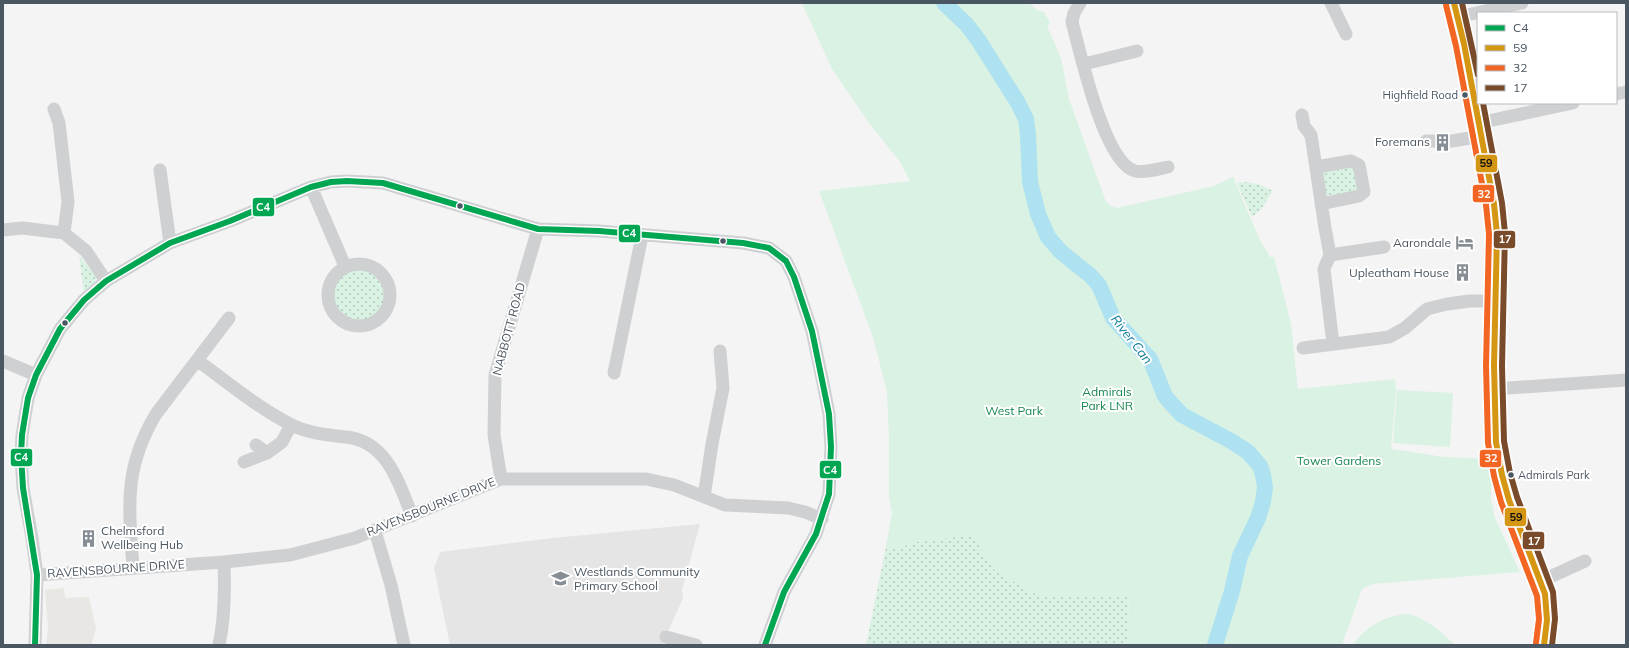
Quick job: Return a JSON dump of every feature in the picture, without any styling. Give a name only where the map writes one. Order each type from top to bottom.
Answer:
[{"type":"main road","points":[[1456,10],[1494,204],[1497,234],[1494,389],[1496,442],[1502,475],[1523,538],[1541,581],[1548,610],[1544,645]]},
{"type":"street","points":[[1080,3],[1074,13],[1072,22],[1094,104],[1108,137],[1121,162],[1134,171],[1149,171],[1168,167]]},
{"type":"street","points":[[1331,3],[1346,34]]},
{"type":"street","points":[[1456,10],[1522,3]]},
{"type":"street","points":[[1084,64],[1137,51]]},
{"type":"street","points":[[1426,141],[1452,141],[1480,130],[1570,104]]},
{"type":"street","points":[[54,109],[59,123],[68,202],[64,233]]},
{"type":"street","points":[[1302,116],[1304,126],[1311,135],[1330,255],[1324,269],[1333,344]]},
{"type":"street","points":[[1316,167],[1351,161],[1359,165],[1364,192],[1359,196],[1321,204]]},
{"type":"street","points":[[160,170],[170,243]]},
{"type":"street","points":[[34,645],[37,574],[23,488],[21,455],[24,417],[36,375],[60,329],[84,300],[106,281],[170,243],[311,187],[331,182],[361,181],[383,183],[538,229],[599,231],[642,236],[743,243],[769,248],[786,261],[794,277],[812,332],[829,414],[831,447],[829,494],[822,519],[805,555],[784,592],[766,645]]},
{"type":"street","points":[[311,187],[346,266]]},
{"type":"street","points":[[3,230],[22,228],[64,233],[86,251],[106,281]]},
{"type":"street","name":"NABBOTT ROAD","points":[[501,479],[494,435],[495,375],[538,229]]},
{"type":"street","points":[[614,373],[642,236]]},
{"type":"street","points":[[1330,255],[1384,248]]},
{"type":"street","points":[[366,264],[376,268],[384,276],[389,285],[390,296],[388,306],[383,315],[375,322],[365,326],[345,324],[337,318],[331,310],[328,300],[328,290],[331,280],[337,272],[346,266],[366,264]]},
{"type":"street","points":[[1303,348],[1389,337],[1405,328],[1427,309],[1447,304],[1470,301],[1495,301]]},
{"type":"street","points":[[133,568],[129,504],[130,484],[139,448],[156,414],[229,318]]},
{"type":"street","points":[[704,497],[712,444],[723,388],[720,351]]},
{"type":"street","points":[[197,360],[291,425],[323,434],[358,439],[380,452],[390,466],[412,516]]},
{"type":"street","points":[[3,361],[36,375]]},
{"type":"street","points":[[1494,389],[1626,380]]},
{"type":"street","points":[[244,462],[267,453],[282,442],[291,425]]},
{"type":"street","points":[[256,445],[267,453]]},
{"type":"street","name":"RAVENSBOURNE DRIVE","points":[[37,574],[224,562],[290,555],[333,545],[375,531],[501,479],[646,479],[674,485],[725,505],[788,508],[805,512],[822,519]]},
{"type":"street","points":[[375,531],[391,585],[404,645]]},
{"type":"street","points":[[1541,581],[1578,561]]},
{"type":"street","points":[[219,645],[222,632],[225,583],[224,562]]},
{"type":"street","points":[[666,637],[696,645]]},
{"type":"shaded area","name":"Westlands Community Primary School","points":[[700,524],[682,590],[683,598],[662,645],[450,645],[434,568],[440,552],[553,538]]},
{"type":"shaded area","points":[[64,588],[65,598],[89,597],[96,629],[91,645],[46,645],[48,629],[45,590]]},
{"type":"green space","name":"Admirals Park LNR","points":[[802,3],[1029,3],[1038,11],[1044,12],[1050,23],[1047,26],[1061,58],[1069,99],[1106,202],[1117,208],[1214,186],[1233,177],[1259,238],[1270,257],[1274,257],[1291,324],[1298,389],[1395,379],[1396,390],[1391,449],[1444,457],[1488,459],[1491,498],[1495,518],[1520,572],[1372,584],[1362,589],[1342,645],[1127,645],[1129,595],[1040,597],[995,571],[972,535],[915,542],[902,547],[886,547],[892,513],[889,497],[887,392],[873,337],[819,191],[910,181],[900,162],[869,123],[832,69]]},
{"type":"green space","points":[[1355,165],[1359,191],[1324,196],[1321,171]]},
{"type":"green space","points":[[1245,182],[1258,184],[1271,190],[1272,192],[1262,208],[1252,217],[1237,183]]},
{"type":"green space","points":[[79,255],[96,277],[95,283],[84,293]]},
{"type":"green space","points":[[354,268],[364,268],[374,272],[382,280],[386,290],[386,300],[382,310],[374,318],[364,322],[354,322],[344,318],[336,310],[332,300],[332,290],[336,280],[344,272]]},
{"type":"green space","points":[[1397,390],[1453,393],[1450,447],[1393,443]]},
{"type":"green space","points":[[972,535],[1131,542],[1127,645],[866,645],[886,547],[902,547],[915,542]]},
{"type":"green space","points":[[1408,614],[1428,622],[1455,645],[1353,645],[1364,633],[1377,623],[1392,617]]},
{"type":"waterway","name":"River Can","points":[[944,3],[967,25],[979,41],[1018,103],[1026,119],[1030,182],[1038,214],[1048,237],[1060,251],[1090,275],[1099,285],[1113,318],[1150,359],[1165,396],[1169,401],[1182,415],[1231,441],[1248,452],[1260,466],[1265,487],[1263,502],[1258,518],[1240,556],[1232,591],[1215,645]]},
{"type":"transit line","name":"59","points":[[1454,3],[1464,44],[1494,204],[1497,234],[1494,366],[1496,442],[1502,475],[1509,500],[1545,594],[1547,620],[1544,645]]},
{"type":"transit line","name":"17","points":[[1462,3],[1477,70]]},
{"type":"transit line","name":"32","points":[[1446,5],[1456,46],[1486,205],[1489,234],[1486,366],[1488,443],[1494,476],[1501,502],[1537,596],[1539,619],[1536,643]]},
{"type":"transit line","name":"17","points":[[1483,104],[1502,203],[1505,233],[1502,366],[1504,441],[1510,473],[1517,497],[1553,592],[1555,619],[1552,645]]},
{"type":"transit line","name":"C4","points":[[35,645],[37,575],[23,488],[21,455],[22,435],[28,398],[36,375],[60,329],[84,300],[106,281],[170,243],[230,221],[311,187],[331,182],[347,181],[383,183],[538,229],[599,231],[743,243],[769,248],[786,261],[794,277],[812,331],[829,414],[831,447],[829,494],[816,534],[784,592],[765,645]]},
{"type":"place","name":"Highfield Road","points":[[1465,95]]},
{"type":"place","name":"Foremans","points":[[1443,142]]},
{"type":"place","name":"Aarondale","points":[[1464,243]]},
{"type":"place","name":"Upleatham House","points":[[1462,273]]},
{"type":"place","name":"Admirals Park","points":[[1511,475]]},
{"type":"place","name":"Chelmsford Wellbeing Hub","points":[[88,538]]},
{"type":"place","name":"Westlands Community Primary School","points":[[561,579]]},
{"type":"park label","name":"West Park","points":[[1014,411]]},
{"type":"park label","name":"Tower Gardens","points":[[1339,461]]}]
